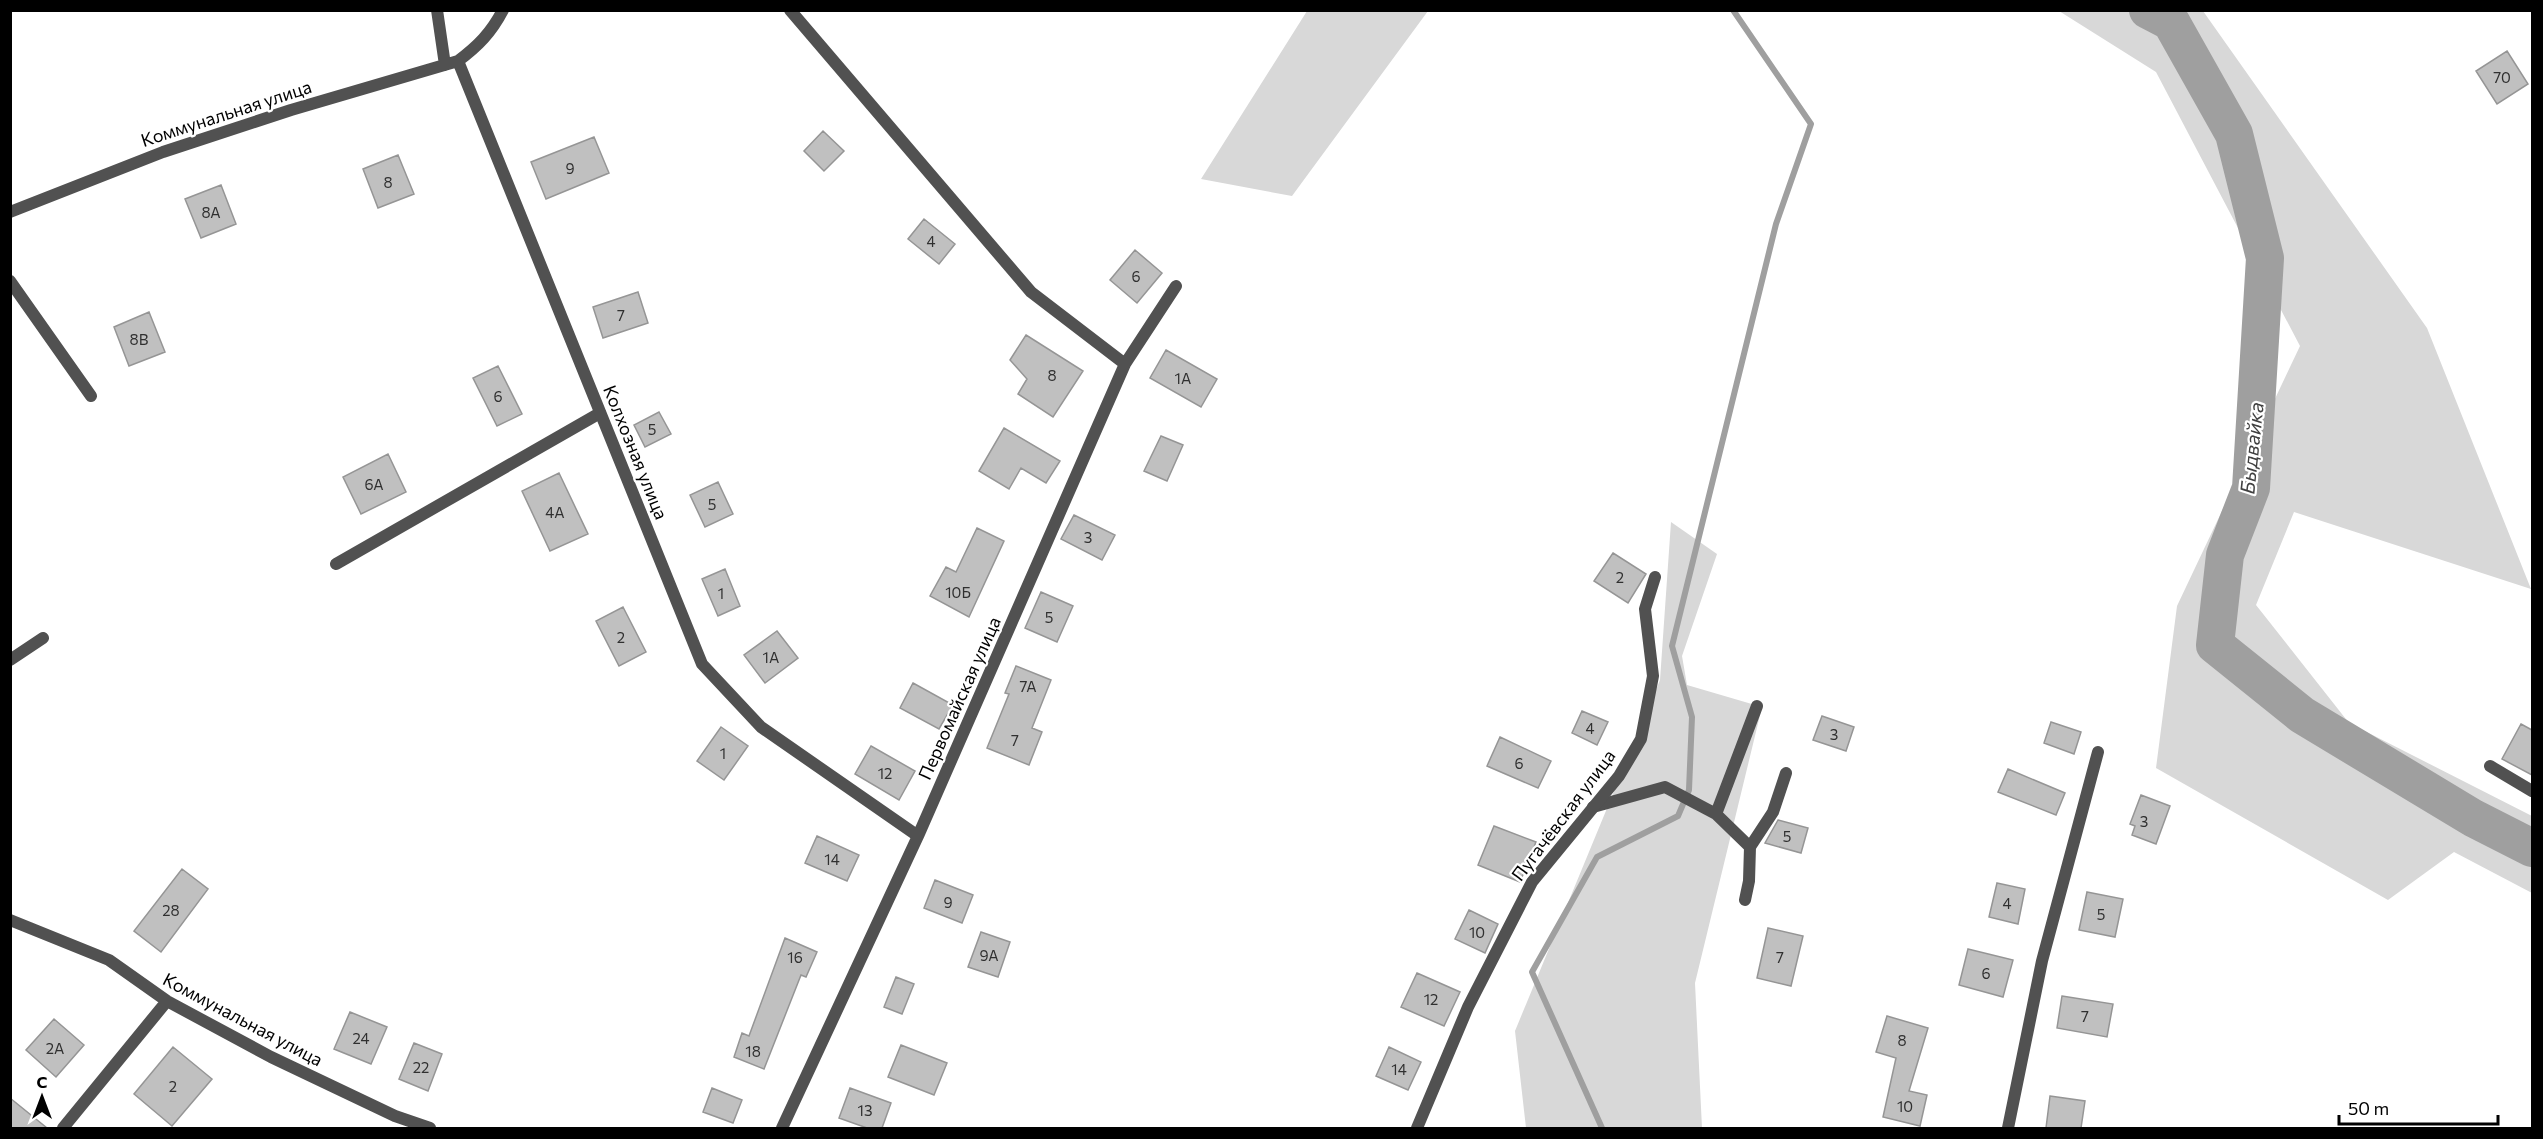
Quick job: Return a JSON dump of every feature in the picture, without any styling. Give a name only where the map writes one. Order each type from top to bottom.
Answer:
[{"type":"street","points":[[437,10],[445,65]]},
{"type":"street","points":[[458,61],[486,38],[503,10]]},
{"type":"street","points":[[790,10],[1031,292],[1125,364]]},
{"type":"street","name":"Коммунальная улица","points":[[10,212],[163,152],[291,110],[458,61]]},
{"type":"street","name":"Колхозная улица","points":[[458,61],[702,664],[761,728],[918,837]]},
{"type":"street","points":[[10,281],[92,396]]},
{"type":"street","name":"Первомайская улица","points":[[782,1128],[918,837],[1125,364],[1176,286]]},
{"type":"street","points":[[336,564],[600,413]]},
{"type":"street","name":"Пугачёвская улица","points":[[1417,1128],[1468,1007],[1532,882],[1619,776],[1641,739],[1653,676],[1645,609],[1655,577]]},
{"type":"street","points":[[10,660],[43,638]]},
{"type":"street","points":[[1716,814],[1757,706]]},
{"type":"street","points":[[2008,1128],[2042,961],[2098,752]]},
{"type":"street","points":[[2490,766],[2532,791]]},
{"type":"street","points":[[1745,900],[1749,881],[1750,848],[1773,812],[1786,773]]},
{"type":"street","points":[[1593,807],[1665,787],[1716,814],[1750,848]]},
{"type":"street","name":"Коммунальная улица","points":[[10,920],[109,960],[167,1001],[271,1057],[394,1116],[430,1128]]},
{"type":"street","points":[[63,1128],[167,1001]]},
{"type":"shaded area","points":[[1307,11],[1428,11],[1292,196],[1201,179]]},
{"type":"shaded area","points":[[2059,11],[2203,11],[2427,328],[2531,589],[2294,512],[2256,605],[2349,723],[2532,816],[2532,893],[2454,852],[2388,900],[2156,768],[2177,606],[2300,346],[2156,72]]},
{"type":"shaded area","points":[[1671,522],[1717,554],[1682,656],[1687,685],[1762,707],[1695,983],[1702,1128],[1526,1128],[1515,1031],[1660,680]]},
{"type":"building","points":[[2507,51],[2528,84],[2497,104],[2476,71]]},
{"type":"building","points":[[823,131],[844,151],[824,171],[804,151]]},
{"type":"building","points":[[594,137],[609,173],[546,199],[531,162]]},
{"type":"building","points":[[398,155],[414,194],[378,208],[363,169]]},
{"type":"building","points":[[221,185],[236,224],[201,238],[185,199]]},
{"type":"building","points":[[924,219],[955,244],[939,264],[908,239]]},
{"type":"building","points":[[1135,250],[1162,273],[1137,303],[1110,280]]},
{"type":"building","points":[[638,292],[648,323],[603,338],[593,307]]},
{"type":"building","points":[[149,312],[165,352],[129,366],[114,327]]},
{"type":"building","points":[[1026,335],[1083,371],[1053,417],[1018,394],[1027,379],[1010,360]]},
{"type":"building","points":[[1166,350],[1217,379],[1201,407],[1150,378]]},
{"type":"building","points":[[498,366],[522,414],[497,426],[473,378]]},
{"type":"building","points":[[659,412],[671,434],[645,447],[634,425]]},
{"type":"building","points":[[1004,428],[1060,461],[1046,483],[1021,468],[1009,489],[979,471]]},
{"type":"building","points":[[1161,436],[1183,445],[1167,481],[1144,471]]},
{"type":"building","points":[[388,454],[406,492],[361,514],[343,477]]},
{"type":"building","points":[[559,473],[588,534],[550,551],[522,491]]},
{"type":"building","points":[[718,482],[733,514],[705,527],[690,495]]},
{"type":"building","points":[[1074,515],[1115,535],[1102,560],[1061,539]]},
{"type":"building","points":[[977,528],[1004,541],[969,617],[930,596],[946,567],[956,572]]},
{"type":"building","points":[[1613,553],[1646,574],[1628,603],[1594,581]]},
{"type":"building","points":[[725,569],[740,606],[718,616],[702,579]]},
{"type":"building","points":[[1041,592],[1073,606],[1057,642],[1025,628]]},
{"type":"building","points":[[623,607],[646,652],[619,666],[596,621]]},
{"type":"building","points":[[777,631],[798,658],[765,683],[744,655]]},
{"type":"building","points":[[1016,666],[1051,680],[1032,728],[1042,732],[1029,765],[987,748],[1009,694],[1005,693]]},
{"type":"building","points":[[913,683],[953,705],[939,729],[900,708]]},
{"type":"building","points":[[1582,711],[1608,722],[1597,745],[1572,733]]},
{"type":"building","points":[[1822,716],[1854,727],[1846,751],[1813,740]]},
{"type":"building","points":[[2051,722],[2081,732],[2074,754],[2044,743]]},
{"type":"building","points":[[2521,724],[2532,730],[2532,775],[2502,759]]},
{"type":"building","points":[[721,727],[748,746],[724,780],[697,761]]},
{"type":"building","points":[[1500,737],[1551,761],[1538,788],[1487,766]]},
{"type":"building","points":[[871,746],[915,771],[899,800],[855,774]]},
{"type":"building","points":[[2008,769],[2065,793],[2056,815],[1998,792]]},
{"type":"building","points":[[2141,795],[2170,806],[2156,844],[2132,835],[2135,826],[2130,824]]},
{"type":"building","points":[[1778,820],[1808,828],[1801,853],[1765,843]]},
{"type":"building","points":[[1494,826],[1536,842],[1520,882],[1478,865]]},
{"type":"building","points":[[817,836],[859,855],[847,881],[805,863]]},
{"type":"building","points":[[182,869],[208,889],[161,952],[134,931]]},
{"type":"building","points":[[935,880],[973,895],[962,923],[924,908]]},
{"type":"building","points":[[1997,883],[2025,889],[2018,924],[1989,917]]},
{"type":"building","points":[[2087,892],[2123,899],[2115,937],[2079,930]]},
{"type":"building","points":[[1469,910],[1498,924],[1485,953],[1455,939]]},
{"type":"building","points":[[1768,928],[1803,936],[1791,986],[1757,978]]},
{"type":"building","points":[[981,932],[1010,942],[998,977],[968,967]]},
{"type":"building","points":[[785,938],[817,952],[806,977],[801,975],[764,1069],[734,1057],[742,1033],[749,1036]]},
{"type":"building","points":[[1968,949],[2013,960],[2003,997],[1959,985]]},
{"type":"building","points":[[1417,973],[1460,992],[1444,1026],[1401,1007]]},
{"type":"building","points":[[896,977],[914,984],[902,1014],[884,1007]]},
{"type":"building","points":[[2062,996],[2113,1004],[2107,1037],[2057,1028]]},
{"type":"building","points":[[350,1012],[387,1027],[371,1064],[334,1049]]},
{"type":"building","points":[[1887,1016],[1928,1028],[1909,1091],[1927,1095],[1920,1126],[1883,1117],[1896,1058],[1876,1052]]},
{"type":"building","points":[[54,1019],[84,1045],[56,1077],[26,1050]]},
{"type":"building","points":[[414,1043],[442,1054],[428,1091],[399,1079]]},
{"type":"building","points":[[901,1045],[947,1063],[934,1095],[888,1077]]},
{"type":"building","points":[[173,1047],[212,1079],[172,1126],[134,1094]]},
{"type":"building","points":[[1389,1047],[1421,1062],[1408,1090],[1376,1076]]},
{"type":"building","points":[[712,1088],[742,1100],[733,1123],[703,1112]]},
{"type":"building","points":[[850,1088],[891,1103],[882,1128],[867,1128],[839,1118]]},
{"type":"building","points":[[2050,1096],[2085,1101],[2081,1128],[2046,1128]]},
{"type":"building","points":[[10,1098],[47,1128],[10,1128]]},
{"type":"waterway","points":[[1602,1128],[1532,972],[1597,857],[1678,816],[1689,790],[1692,717],[1672,646],[1776,224],[1811,124],[1733,10]]},
{"type":"waterway","name":"Быдвайка","points":[[2148,10],[2171,22],[2234,134],[2265,258],[2251,488],[2225,555],[2215,645],[2302,715],[2473,818],[2532,848]]}]
